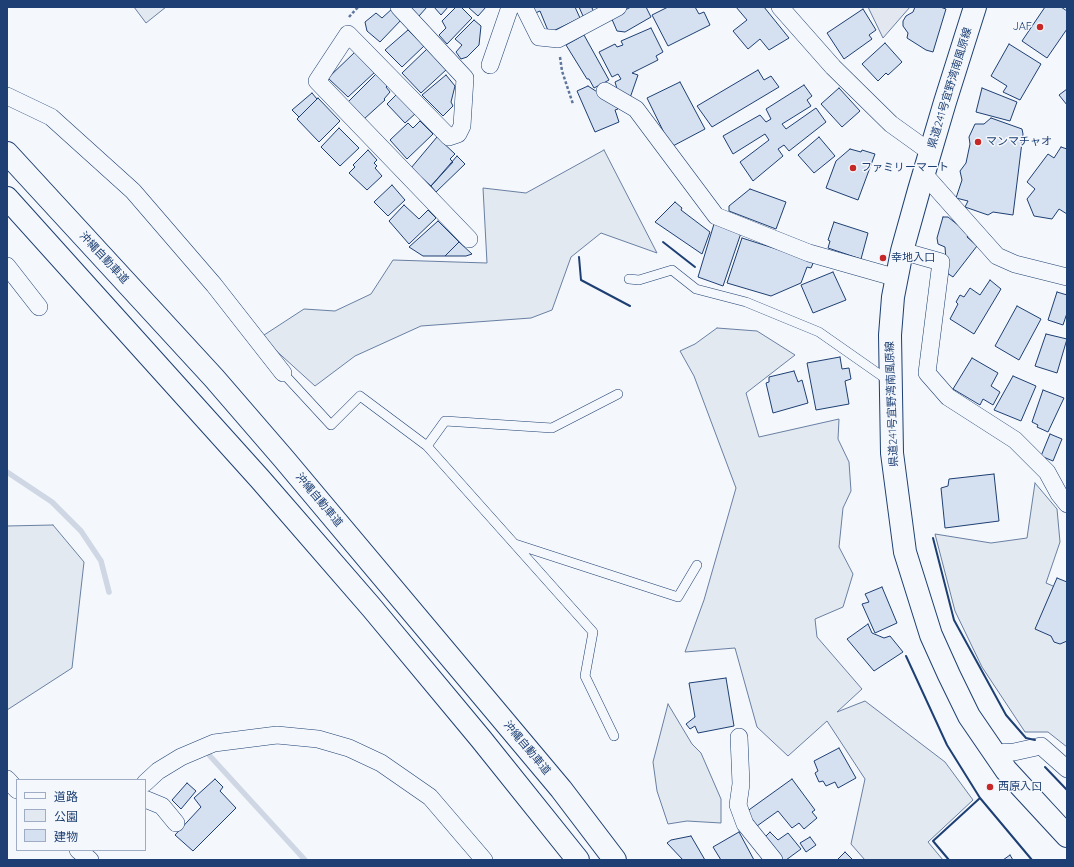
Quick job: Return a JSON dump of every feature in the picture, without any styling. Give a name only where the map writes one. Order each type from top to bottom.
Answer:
[{"type":"main road","name":"県道241号宜野湾南風原線","points":[[975,7],[924,173],[902,251],[893,297],[890,335],[892,453],[905,552],[931,635],[949,675],[969,716],[1006,770],[1067,836]]},
{"type":"main road","name":"沖縄自動車道","points":[[7,153],[214,378],[284,459],[561,789],[615,860]]},
{"type":"main road","points":[[7,198],[271,491],[372,608],[578,860]]},
{"type":"street","points":[[399,7],[465,78],[462,126],[458,134],[450,137],[348,34],[317,81],[469,239]]},
{"type":"street","points":[[490,65],[510,7]]},
{"type":"street","points":[[524,7],[539,36],[558,39],[618,7]]},
{"type":"street","points":[[780,7],[833,67],[886,118],[930,152]]},
{"type":"street","points":[[605,91],[636,109],[716,216],[809,253],[897,278]]},
{"type":"street","points":[[7,96],[51,117],[133,191],[214,285],[283,373]]},
{"type":"street","points":[[924,173],[997,256],[1015,264],[1067,277]]},
{"type":"street","points":[[902,251],[941,262],[927,374],[948,397],[1015,440],[1047,472],[1059,494],[1067,504]]},
{"type":"street","points":[[7,266],[39,307]]},
{"type":"street","points":[[146,782],[158,771],[181,757],[214,743],[277,735],[318,739],[349,748],[381,763],[430,798],[484,860]]},
{"type":"street","points":[[739,737],[740,784],[738,805],[745,824],[774,860]]},
{"type":"street","points":[[994,753],[1014,752],[1041,746],[1067,769]]},
{"type":"street","points":[[7,779],[16,789]]},
{"type":"street","points":[[146,798],[162,806],[176,823]]},
{"type":"street","points":[[79,851],[91,860],[97,851]]},
{"type":"lane","points":[[629,279],[638,280],[672,270],[696,288],[746,302],[819,332],[890,382]]},
{"type":"lane","points":[[283,373],[331,425],[360,396],[427,446],[594,632],[585,676],[614,736]]},
{"type":"lane","points":[[427,446],[445,421],[552,428],[618,394]]},
{"type":"lane","points":[[514,544],[678,597],[697,565]]},
{"type":"path","points":[[558,39],[562,71],[573,104]]},
{"type":"green space","points":[[134,7],[166,7],[146,23]]},
{"type":"green space","points":[[604,150],[657,253],[601,233],[571,257],[552,310],[531,318],[421,326],[355,356],[315,386],[261,337],[304,309],[335,311],[371,294],[393,260],[487,263],[483,188],[526,193]]},
{"type":"green space","points":[[717,328],[757,331],[795,355],[746,393],[759,437],[839,419],[838,439],[849,462],[851,491],[843,508],[839,547],[853,574],[843,607],[815,619],[817,637],[862,689],[837,712],[865,701],[945,762],[973,800],[928,842],[943,860],[865,860],[851,844],[865,779],[827,721],[788,756],[757,727],[735,648],[685,652],[704,600],[736,488],[694,376],[680,351],[695,344]]},
{"type":"green space","points":[[1035,483],[1057,509],[1060,542],[1046,583],[1067,592],[1067,747],[1048,732],[1025,732],[982,667],[955,611],[935,534],[991,543],[1027,538]]},
{"type":"green space","points":[[53,525],[84,562],[72,668],[7,710],[7,526]]},
{"type":"green space","points":[[668,704],[692,744],[701,753],[721,799],[721,823],[687,821],[668,824],[657,791],[653,762]]},
{"type":"shaded area","points":[[868,7],[910,7],[883,38]]},
{"type":"building","points":[[410,7],[427,7],[419,16]]},
{"type":"building","points":[[434,7],[448,7],[441,15]]},
{"type":"building","points":[[456,7],[461,7],[472,18],[447,44],[439,35],[446,28],[442,21]]},
{"type":"building","points":[[468,7],[486,7],[478,16]]},
{"type":"building","points":[[530,7],[575,7],[580,18],[549,33],[540,11],[533,14]]},
{"type":"building","points":[[579,7],[595,7],[592,8],[594,12],[583,16]]},
{"type":"building","points":[[631,7],[646,7],[651,17],[625,32],[617,31],[611,17]]},
{"type":"building","points":[[668,7],[695,7],[699,14],[704,12],[710,25],[668,46],[652,15]]},
{"type":"building","points":[[736,7],[764,7],[789,38],[769,50],[760,39],[748,49],[733,31],[747,20]]},
{"type":"building","points":[[915,7],[940,7],[946,9],[933,52],[926,50],[907,38],[908,33],[903,26],[903,21],[906,16],[913,12]]},
{"type":"building","points":[[1045,7],[1061,7],[1067,11],[1067,29],[1047,58],[1022,41]]},
{"type":"building","points":[[393,8],[403,18],[380,42],[367,31],[365,22],[376,13],[382,18]]},
{"type":"building","points":[[863,9],[876,30],[869,35],[872,39],[844,59],[827,33]]},
{"type":"building","points":[[474,20],[481,26],[479,45],[467,57],[461,59],[456,52],[462,45],[455,39]]},
{"type":"building","points":[[651,28],[663,52],[656,56],[658,60],[632,73],[638,75],[630,98],[618,92],[615,82],[621,79],[618,74],[612,77],[599,52],[615,44],[617,47],[623,45],[621,41]]},
{"type":"building","points":[[408,30],[424,46],[402,67],[385,50]]},
{"type":"building","points":[[584,35],[609,80],[594,88],[566,45]]},
{"type":"building","points":[[885,43],[902,62],[888,75],[886,73],[878,81],[862,64]]},
{"type":"building","points":[[1009,44],[1041,64],[1020,100],[1003,92],[1007,86],[991,76]]},
{"type":"building","points":[[427,49],[447,69],[421,93],[402,73]]},
{"type":"building","points":[[355,52],[375,72],[348,97],[328,78]]},
{"type":"building","points":[[758,70],[764,80],[771,76],[779,87],[712,127],[697,106]]},
{"type":"building","points":[[377,73],[388,85],[386,87],[390,92],[384,99],[385,100],[364,119],[348,102]]},
{"type":"building","points":[[446,75],[455,86],[451,102],[453,106],[443,116],[422,95]]},
{"type":"building","points":[[680,82],[705,129],[671,147],[647,98]]},
{"type":"building","points":[[804,85],[812,96],[807,100],[811,106],[782,124],[786,129],[816,108],[826,122],[789,151],[784,145],[778,149],[783,156],[753,181],[740,162],[769,140],[765,134],[733,154],[723,136],[760,115],[766,122],[771,119],[766,109]]},
{"type":"building","points":[[588,86],[616,104],[618,109],[615,110],[619,122],[595,132],[577,91]]},
{"type":"building","points":[[839,88],[860,111],[842,127],[821,104]]},
{"type":"building","points":[[982,88],[1017,102],[1010,121],[976,112]]},
{"type":"building","points":[[1067,89],[1067,105],[1059,95]]},
{"type":"building","points":[[312,93],[317,99],[299,117],[292,110]]},
{"type":"building","points":[[397,94],[416,113],[405,123],[387,104]]},
{"type":"building","points":[[318,98],[340,121],[319,142],[297,119]]},
{"type":"building","points":[[991,118],[1022,129],[1023,134],[1013,215],[993,212],[988,215],[965,207],[968,201],[956,198],[962,180],[960,171],[966,163],[970,144],[969,137],[975,124],[984,124]]},
{"type":"building","points":[[420,121],[433,134],[407,159],[390,140],[408,123],[413,128]]},
{"type":"building","points":[[339,128],[359,148],[340,166],[321,147]]},
{"type":"building","points":[[437,137],[455,154],[450,159],[453,162],[431,186],[411,168]]},
{"type":"building","points":[[819,137],[835,156],[814,173],[798,155]]},
{"type":"building","points":[[1061,147],[1067,149],[1067,214],[1059,209],[1052,219],[1034,216],[1027,199],[1035,189],[1027,182],[1048,154],[1054,158]]},
{"type":"building","points":[[850,149],[861,152],[862,150],[875,154],[858,200],[826,188],[836,161]]},
{"type":"building","points":[[368,150],[377,160],[374,163],[377,166],[375,168],[382,176],[367,190],[349,173],[355,167],[353,165]]},
{"type":"building","points":[[457,156],[465,164],[436,192],[431,186]]},
{"type":"building","points":[[392,185],[405,200],[388,216],[374,202]]},
{"type":"building","points":[[750,189],[786,202],[776,229],[729,211],[729,206]]},
{"type":"building","points":[[675,202],[682,208],[681,210],[710,232],[702,254],[655,222]]},
{"type":"building","points":[[404,205],[419,219],[428,210],[436,218],[409,244],[389,221]]},
{"type":"building","points":[[943,217],[948,217],[969,234],[967,237],[977,246],[953,277],[947,273],[945,247],[938,244],[937,238]]},
{"type":"building","points":[[438,221],[459,242],[445,256],[423,256],[409,247]]},
{"type":"building","points":[[834,222],[868,233],[861,259],[828,248],[830,241],[828,240]]},
{"type":"building","points":[[714,224],[741,233],[723,286],[698,277]]},
{"type":"building","points":[[742,238],[814,261],[811,268],[807,267],[801,283],[771,296],[727,283]]},
{"type":"building","points":[[459,242],[472,254],[466,256],[445,256]]},
{"type":"building","points":[[833,272],[846,300],[813,313],[801,285]]},
{"type":"building","points":[[990,280],[1001,289],[974,334],[950,319],[958,304],[956,302],[960,295],[964,297],[970,288],[980,295]]},
{"type":"building","points":[[1057,292],[1067,295],[1067,313],[1063,325],[1048,320]]},
{"type":"building","points":[[1017,306],[1041,319],[1019,360],[995,346]]},
{"type":"building","points":[[1046,334],[1067,339],[1057,373],[1035,366]]},
{"type":"building","points":[[840,357],[842,369],[849,368],[851,379],[845,381],[849,404],[816,410],[807,363]]},
{"type":"building","points":[[972,358],[998,373],[991,386],[1000,392],[993,405],[983,399],[980,405],[953,389]]},
{"type":"building","points":[[794,371],[798,382],[802,380],[808,403],[773,413],[766,383],[769,382],[769,377]]},
{"type":"building","points":[[1013,376],[1036,386],[1021,421],[994,410]]},
{"type":"building","points":[[1043,390],[1064,398],[1048,432],[1037,427],[1038,425],[1032,422]]},
{"type":"building","points":[[1050,434],[1062,439],[1053,461],[1041,456]]},
{"type":"building","points":[[994,474],[999,521],[945,528],[941,488],[948,486],[949,479]]},
{"type":"building","points":[[1057,578],[1067,582],[1067,641],[1060,644],[1054,642],[1051,636],[1035,629]]},
{"type":"building","points":[[882,587],[897,623],[875,633],[862,604],[869,602],[865,594]]},
{"type":"building","points":[[868,624],[872,633],[884,638],[890,636],[903,652],[874,671],[847,639]]},
{"type":"building","points":[[726,678],[734,726],[698,733],[695,726],[690,729],[686,724],[695,717],[689,683]]},
{"type":"building","points":[[839,748],[856,778],[838,788],[835,782],[826,786],[823,781],[819,782],[815,773],[818,771],[814,761]]},
{"type":"building","points":[[215,779],[223,787],[220,791],[236,808],[193,851],[175,835],[201,807],[194,798]]},
{"type":"building","points":[[792,779],[815,810],[812,812],[817,818],[804,829],[799,823],[792,828],[778,811],[757,826],[746,812]]},
{"type":"building","points":[[187,783],[196,791],[181,809],[172,800]]},
{"type":"building","points":[[739,832],[754,860],[721,860],[713,847]]},
{"type":"building","points":[[770,832],[778,840],[788,833],[801,849],[786,860],[782,860],[764,838]]},
{"type":"building","points":[[691,836],[705,860],[683,860],[667,843],[671,840]]},
{"type":"building","points":[[810,837],[816,845],[806,852],[800,843]]},
{"type":"building","points":[[845,852],[853,860],[837,860]]},
{"type":"building","points":[[1010,855],[1013,860],[1003,860]]},
{"type":"waterway","points":[[7,472],[52,502],[81,531],[101,561],[109,592]]},
{"type":"waterway","points":[[210,756],[305,860]]},
{"type":"wall","points":[[663,242],[695,267]]},
{"type":"wall","points":[[579,257],[581,280],[630,306]]},
{"type":"wall","points":[[933,538],[954,620],[1006,715],[1026,738],[1035,740]]},
{"type":"wall","points":[[906,656],[947,745],[980,798],[1032,860]]},
{"type":"wall","points":[[1045,767],[1067,790]]},
{"type":"wall","points":[[949,860],[933,841],[980,798]]},
{"type":"place","name":"JAF","points":[[1040,27]]},
{"type":"place","name":"マンマチャオ","points":[[978,142]]},
{"type":"place","name":"ファミリーマート","points":[[853,168]]},
{"type":"place","name":"幸地入口","points":[[883,258]]},
{"type":"place","name":"西原入口","points":[[990,787]]}]
